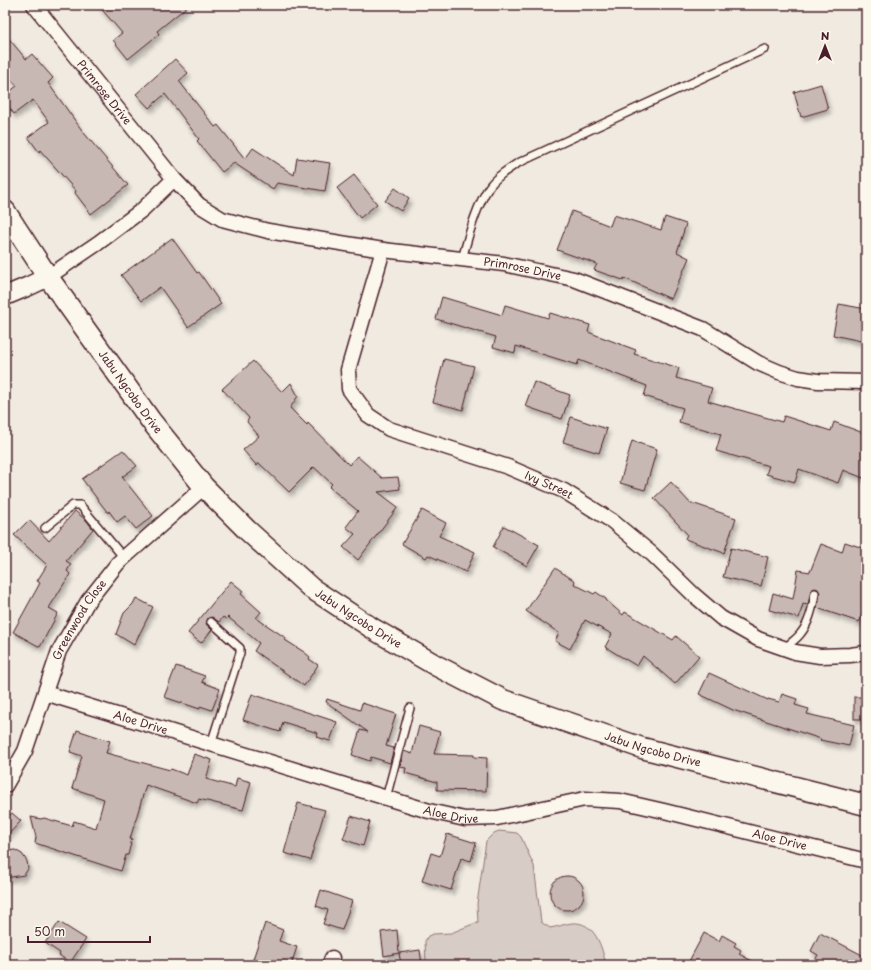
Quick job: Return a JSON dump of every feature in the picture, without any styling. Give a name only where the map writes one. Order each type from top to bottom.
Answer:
[{"type":"main road","name":"Jabu Ngcobo Drive","points":[[5,211],[48,277],[151,421],[204,487],[247,530],[311,588],[375,630],[437,666],[503,700],[642,748],[866,805]]},
{"type":"street","name":"Primrose Drive","points":[[34,5],[174,179],[199,205],[222,220],[268,231],[383,250],[504,264],[574,279],[703,329],[758,363],[779,372],[798,378],[818,381],[866,382]]},
{"type":"street","points":[[5,296],[48,277],[98,243],[142,210],[174,179]]},
{"type":"street","name":"Ivy Street","points":[[383,250],[348,370],[349,389],[368,415],[389,429],[508,467],[564,491],[612,521],[652,554],[694,595],[721,618],[758,639],[794,652],[820,656],[866,653]]},
{"type":"street","name":"Greenwood Close","points":[[5,786],[25,751],[59,651],[88,601],[124,558],[204,487]]},
{"type":"street","name":"Aloe Drive","points":[[45,693],[386,798],[430,811],[465,819],[497,818],[585,799],[620,801],[671,812],[866,861]]},
{"type":"lane","points":[[462,259],[472,224],[480,206],[490,187],[501,174],[518,163],[765,49]]},
{"type":"lane","points":[[45,528],[73,505],[80,505],[124,558]]},
{"type":"lane","points":[[784,648],[801,634],[812,609],[815,594]]},
{"type":"lane","points":[[211,622],[240,648],[240,653],[211,744]]},
{"type":"lane","points":[[386,798],[410,708]]},
{"type":"shaded area","points":[[499,831],[517,833],[521,837],[534,866],[541,922],[550,928],[572,923],[580,923],[586,926],[592,931],[600,943],[606,965],[426,965],[425,941],[428,936],[433,934],[451,933],[478,922],[477,904],[486,841],[494,833]]},
{"type":"building","points":[[98,5],[189,5],[157,31],[159,34],[128,59],[113,40],[122,33]]},
{"type":"building","points":[[5,34],[26,59],[32,54],[53,78],[48,83],[84,133],[128,185],[91,214],[75,193],[76,191],[40,150],[39,152],[28,137],[49,122],[33,100],[14,114],[5,102],[5,95],[17,86],[5,72]]},
{"type":"building","points":[[175,59],[188,73],[179,81],[215,127],[218,125],[245,159],[253,148],[294,175],[297,158],[330,163],[325,191],[277,183],[273,189],[234,163],[222,172],[197,141],[199,139],[165,94],[149,108],[136,94]]},
{"type":"building","points":[[821,84],[828,109],[801,117],[794,92]]},
{"type":"building","points":[[354,175],[377,204],[360,218],[337,188]]},
{"type":"building","points":[[395,188],[409,198],[401,211],[385,201]]},
{"type":"building","points":[[572,211],[610,226],[614,215],[661,230],[665,217],[686,224],[677,252],[689,258],[671,299],[624,278],[623,280],[594,270],[597,264],[557,250]]},
{"type":"building","points":[[172,238],[197,273],[199,272],[221,304],[188,327],[160,287],[141,301],[121,275]]},
{"type":"building","points":[[442,297],[502,315],[505,305],[548,318],[550,313],[590,325],[588,332],[636,350],[634,354],[679,368],[676,378],[712,388],[708,401],[782,422],[784,416],[831,431],[834,422],[866,434],[866,479],[843,470],[838,483],[799,469],[795,482],[766,474],[769,466],[716,451],[721,434],[679,422],[683,408],[644,396],[647,386],[579,360],[577,365],[516,346],[515,353],[493,347],[496,337],[436,319]]},
{"type":"building","points":[[839,304],[866,309],[866,342],[833,335]]},
{"type":"building","points":[[444,359],[474,366],[463,410],[433,402]]},
{"type":"building","points":[[253,361],[282,392],[291,383],[298,396],[290,408],[307,425],[308,423],[349,465],[357,456],[382,478],[398,477],[400,489],[378,492],[398,507],[358,560],[343,547],[355,534],[346,527],[358,511],[329,487],[332,484],[314,467],[289,492],[259,463],[257,466],[243,450],[259,436],[247,422],[249,418],[222,389]]},
{"type":"building","points":[[534,382],[570,395],[562,419],[525,406]]},
{"type":"building","points":[[571,417],[607,429],[599,453],[563,442]]},
{"type":"building","points":[[632,441],[657,449],[645,490],[620,483]]},
{"type":"building","points":[[123,450],[137,466],[122,477],[153,516],[136,529],[125,516],[117,522],[109,511],[108,513],[82,479]]},
{"type":"building","points":[[671,482],[689,502],[736,518],[724,553],[685,539],[687,534],[654,498]]},
{"type":"building","points":[[422,510],[446,523],[439,536],[475,552],[466,572],[428,555],[426,558],[402,544]]},
{"type":"building","points":[[75,511],[87,521],[93,529],[66,561],[71,564],[67,571],[70,574],[49,608],[58,613],[40,647],[13,632],[40,583],[37,581],[47,565],[14,535],[29,520],[49,541]]},
{"type":"building","points":[[504,526],[539,545],[527,566],[493,547]]},
{"type":"building","points":[[845,542],[866,549],[866,603],[859,622],[817,608],[820,593],[818,589],[815,588],[811,590],[808,605],[803,604],[799,618],[769,610],[773,593],[793,599],[798,570],[810,572],[821,544],[842,552]]},
{"type":"building","points":[[731,548],[768,557],[761,586],[723,577]]},
{"type":"building","points":[[555,568],[575,581],[574,584],[594,594],[596,592],[623,615],[625,612],[673,640],[676,636],[699,656],[675,684],[643,656],[637,666],[605,647],[612,634],[585,620],[570,649],[555,641],[559,633],[526,611]]},
{"type":"building","points":[[231,581],[243,591],[241,594],[261,612],[256,618],[286,638],[285,640],[304,652],[310,657],[309,659],[318,665],[304,686],[254,651],[259,643],[228,617],[226,619],[223,617],[219,622],[212,617],[208,618],[206,624],[212,630],[201,643],[188,633]]},
{"type":"building","points":[[136,598],[153,607],[134,645],[116,634],[124,613],[133,604]]},
{"type":"building","points":[[176,666],[205,676],[202,682],[220,689],[212,710],[200,706],[200,709],[164,697]]},
{"type":"building","points":[[709,673],[768,700],[779,702],[782,694],[797,699],[795,705],[809,709],[807,714],[854,725],[849,746],[820,740],[821,739],[733,710],[699,694]]},
{"type":"building","points":[[252,694],[337,722],[330,741],[317,737],[318,733],[283,722],[280,732],[243,720]]},
{"type":"building","points":[[854,697],[866,697],[866,719],[854,719]]},
{"type":"building","points":[[327,699],[360,710],[362,703],[396,714],[386,746],[394,748],[390,763],[371,757],[370,761],[352,755],[360,730],[368,732],[326,702]]},
{"type":"building","points":[[419,726],[440,732],[434,754],[474,755],[474,757],[487,758],[486,791],[437,790],[437,782],[405,773],[406,768],[400,767],[404,751],[412,754]]},
{"type":"building","points":[[77,730],[110,741],[106,753],[170,770],[171,769],[187,775],[194,754],[212,760],[206,779],[235,787],[237,778],[251,782],[243,810],[199,799],[197,803],[146,785],[130,839],[132,839],[128,855],[126,855],[121,871],[35,843],[36,837],[31,817],[41,819],[44,818],[72,826],[74,821],[96,828],[104,799],[72,788],[82,756],[70,752]]},
{"type":"building","points":[[298,803],[325,810],[310,860],[284,853]]},
{"type":"building","points":[[12,813],[21,821],[5,838],[5,820]]},
{"type":"building","points":[[351,816],[370,822],[363,846],[343,839]]},
{"type":"building","points":[[447,834],[476,843],[471,861],[461,858],[451,890],[422,881],[431,853],[440,856]]},
{"type":"building","points":[[15,850],[22,854],[27,861],[28,869],[24,875],[5,878],[5,851]]},
{"type":"building","points":[[564,876],[570,876],[574,877],[581,883],[584,893],[583,900],[577,907],[570,910],[564,910],[560,909],[553,903],[550,896],[550,890],[551,886],[557,879]]},
{"type":"building","points":[[321,890],[352,901],[342,930],[323,924],[328,910],[316,906]]},
{"type":"building","points":[[59,922],[86,939],[70,963],[59,955],[60,953],[45,943]]},
{"type":"building","points":[[265,923],[283,930],[279,941],[297,947],[291,965],[251,965]]},
{"type":"building","points":[[397,930],[399,953],[384,956],[381,932]]},
{"type":"building","points":[[704,933],[719,941],[722,935],[736,943],[734,946],[741,950],[739,954],[760,965],[687,965]]},
{"type":"building","points":[[820,933],[866,957],[866,965],[812,965],[818,955],[811,951]]},
{"type":"building","points":[[420,950],[422,965],[401,965],[399,953]]}]
